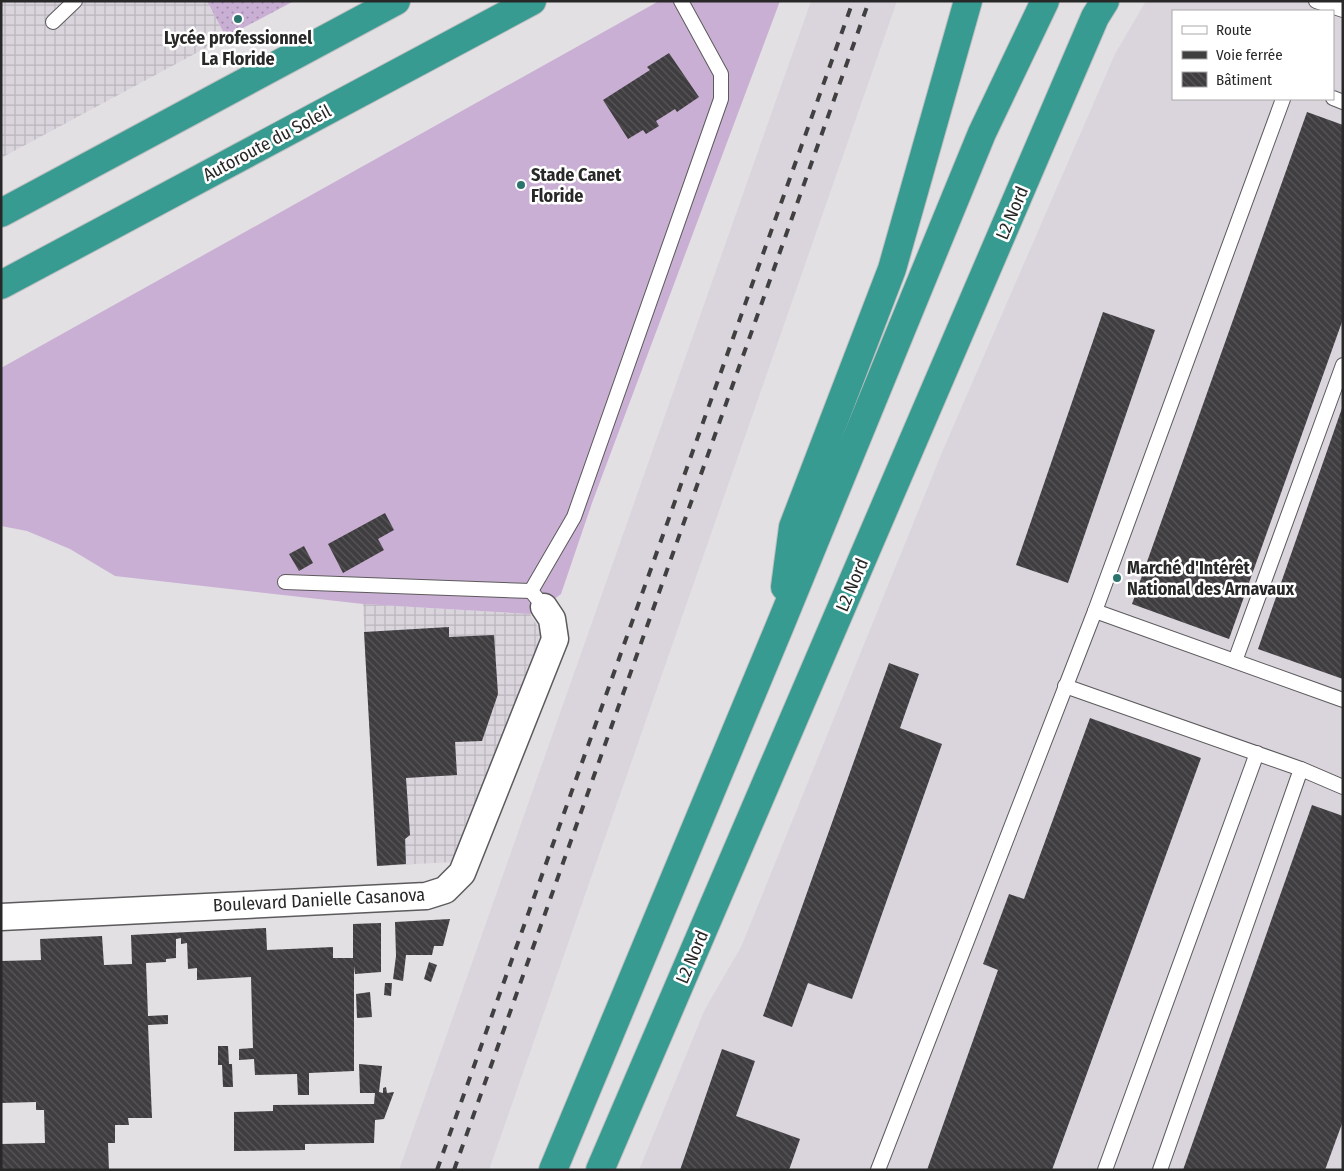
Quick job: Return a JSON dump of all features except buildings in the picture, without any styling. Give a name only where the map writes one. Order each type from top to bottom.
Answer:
[{"type":"highway","points":[[1,214],[396,1]]},
{"type":"highway","name":"Autoroute du Soleil","points":[[1,285],[532,1]]},
{"type":"highway","points":[[779,628],[793,527],[892,269],[968,1]]},
{"type":"highway","points":[[552,1170],[779,628],[982,133],[1045,1]]},
{"type":"highway","name":"L2 Nord","points":[[600,1170],[1091,26],[1104,1]]},
{"type":"street","name":"Boulevard Danielle Casanova","points":[[1,917],[426,896],[445,890],[462,872],[555,639],[552,620],[538,599]]},
{"type":"lane","points":[[52,22],[75,1]]},
{"type":"lane","points":[[285,582],[538,599],[574,517],[721,99],[720,74],[681,1]]},
{"type":"lane","points":[[1317,5],[1343,10]]},
{"type":"lane","points":[[878,1170],[1095,611],[1283,100]]},
{"type":"lane","points":[[1235,661],[1343,365]]},
{"type":"lane","points":[[1095,611],[1343,700]]},
{"type":"lane","points":[[1066,686],[1301,769],[1343,787]]},
{"type":"lane","points":[[1105,1170],[1257,753]]},
{"type":"lane","points":[[1160,1170],[1301,769]]},
{"type":"shaded area","points":[[1,1],[207,1],[226,37],[1,158]]},
{"type":"shaded area","name":"Lycée professionnel La Floride","points":[[207,1],[294,1],[226,37]]},
{"type":"shaded area","name":"Stade Canet Floride","points":[[659,1],[780,1],[592,503],[561,594],[536,613],[530,614],[363,604],[115,576],[70,549],[27,531],[1,526],[1,368]]},
{"type":"shaded area","points":[[811,1],[897,1],[489,1170],[399,1170]]},
{"type":"shaded area","name":"Marché d'Intérêt National des Arnavaux","points":[[1146,1],[1343,1],[1343,1170],[639,1170],[705,1009],[741,947],[943,450],[1115,54]]},
{"type":"shaded area","points":[[363,604],[530,614],[543,635],[482,802],[468,817],[453,862],[377,866]]},
{"type":"railway","points":[[437,1170],[853,1]]},
{"type":"railway","points":[[454,1170],[869,1]]},
{"type":"place","name":"Lycée professionnel La Floride","points":[[238,19]]},
{"type":"place","name":"Stade Canet Floride","points":[[521,185]]},
{"type":"place","name":"Marché d'Intérêt National des Arnavaux","points":[[1117,578]]}]
